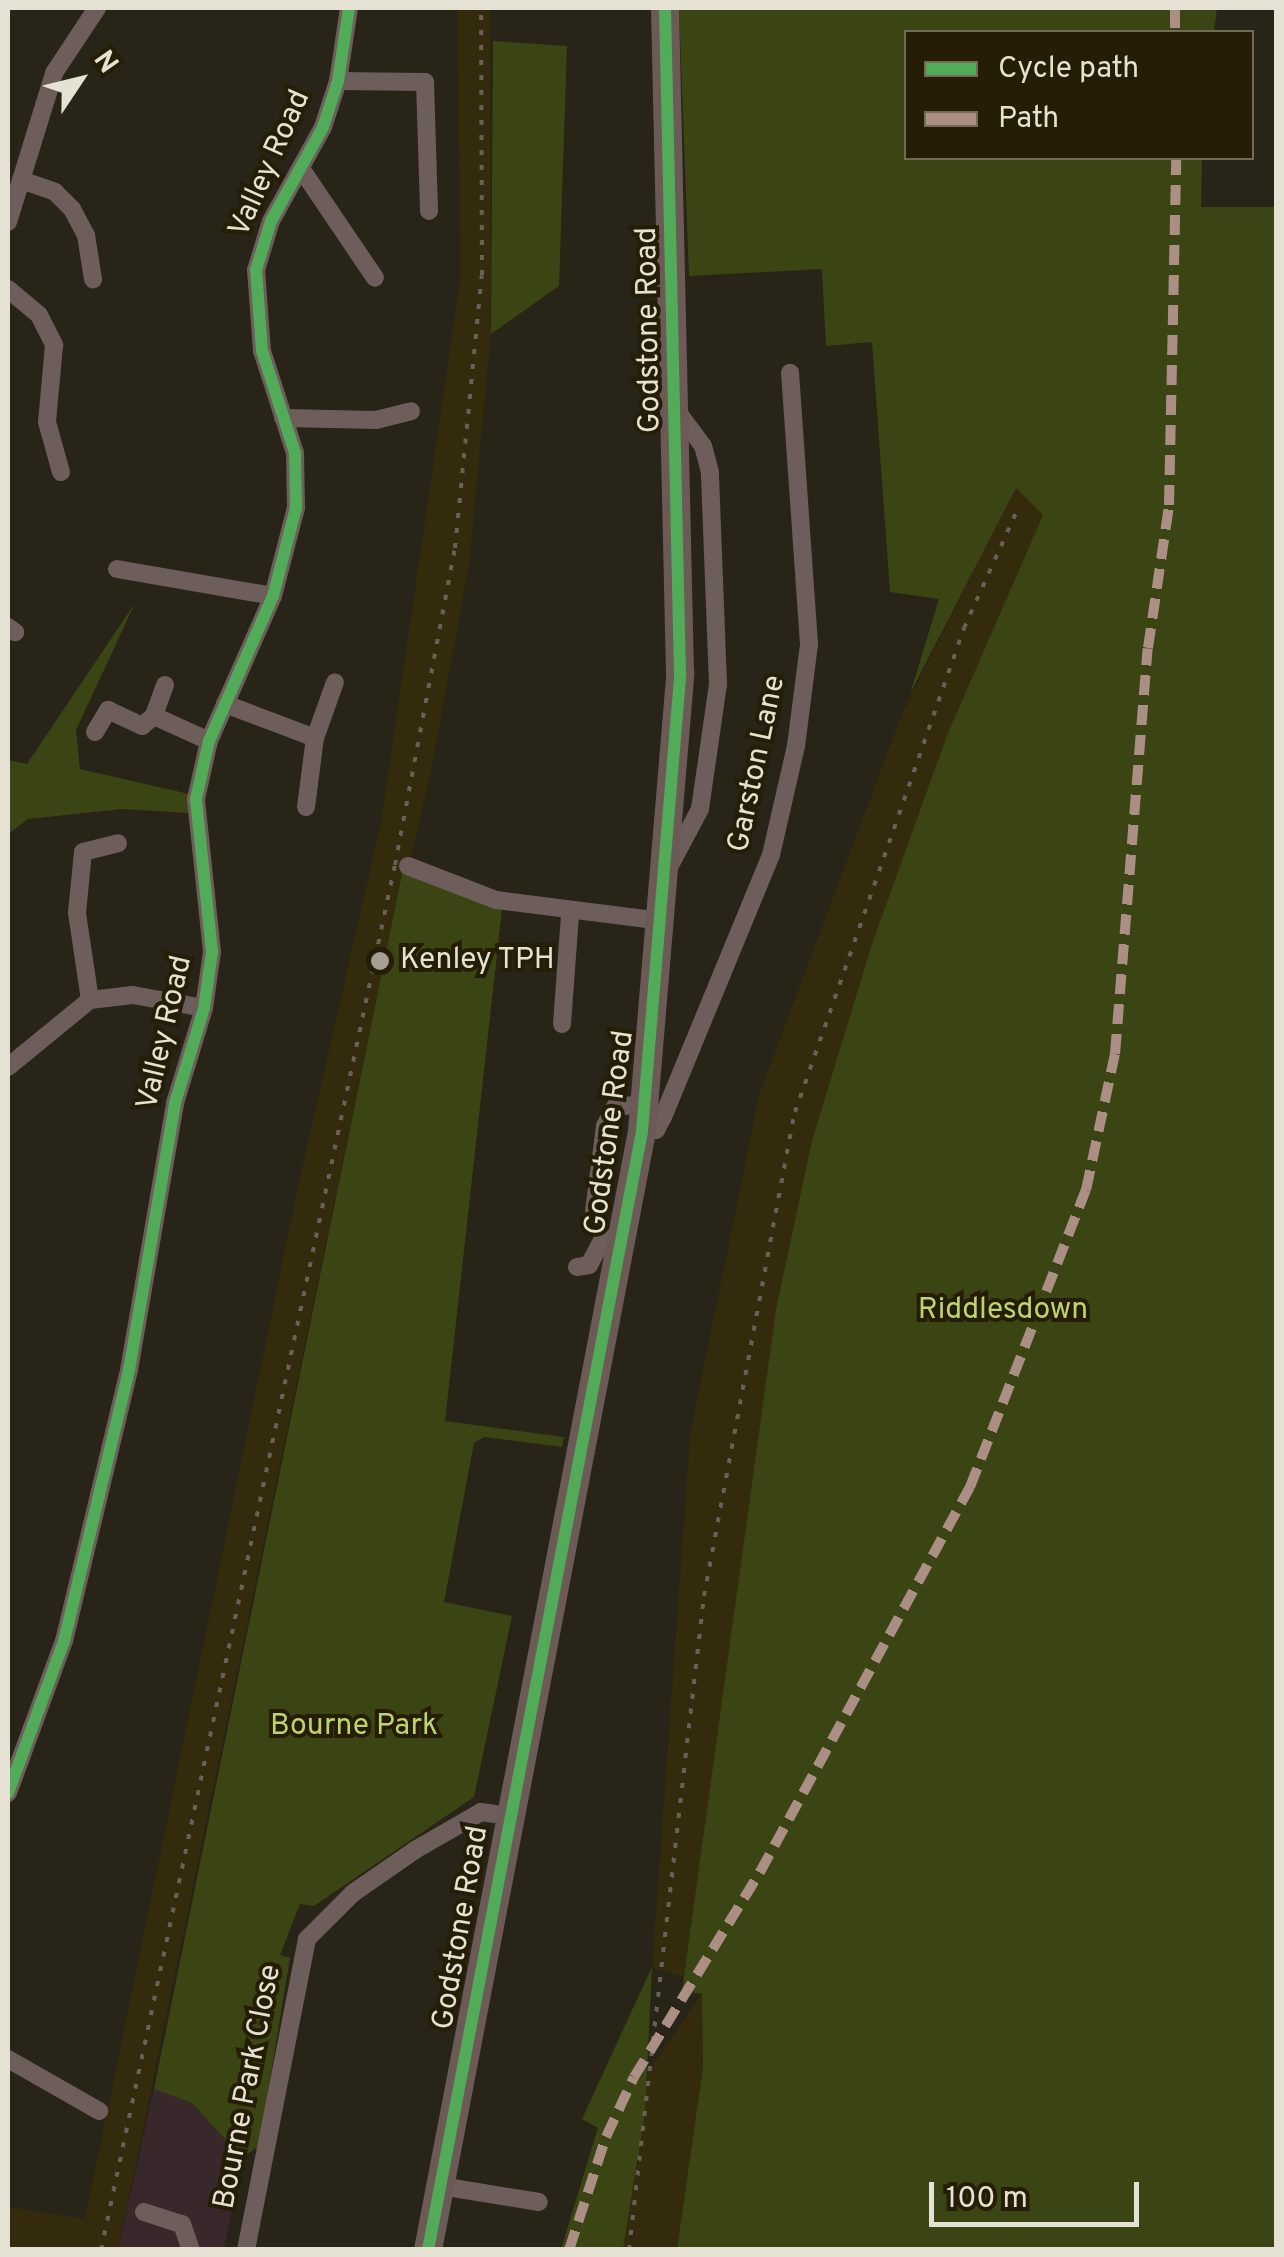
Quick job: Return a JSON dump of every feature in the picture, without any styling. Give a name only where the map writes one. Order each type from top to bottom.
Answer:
[{"type":"highway","name":"Godstone Road","points":[[428,2250],[643,1117],[668,869],[680,662],[665,8]]},
{"type":"street","points":[[8,222],[54,73],[97,8]]},
{"type":"street","name":"Valley Road","points":[[8,1793],[64,1642],[129,1370],[175,1103],[204,1008],[212,952],[196,799],[209,741],[273,596],[298,473],[254,298],[261,242],[302,170],[338,81],[348,8]]},
{"type":"street","points":[[338,81],[425,82],[429,211]]},
{"type":"street","points":[[302,170],[374,278]]},
{"type":"street","points":[[21,180],[55,192],[72,209],[86,236],[94,279]]},
{"type":"street","points":[[8,289],[38,316],[54,345],[47,422],[61,472]]},
{"type":"street","name":"Garston Lane","points":[[643,1117],[656,1130],[663,1117],[771,855],[796,746],[808,644],[790,373]]},
{"type":"street","name":"Godstone Road","points":[[668,869],[700,809],[718,684],[710,472],[703,446],[677,411]]},
{"type":"street","points":[[282,418],[376,420],[411,412]]},
{"type":"street","points":[[117,570],[273,596]]},
{"type":"street","points":[[306,807],[315,738],[336,682]]},
{"type":"street","points":[[96,732],[108,710],[142,726],[154,716],[165,685]]},
{"type":"street","points":[[226,704],[315,738]]},
{"type":"street","points":[[154,716],[209,741]]},
{"type":"street","points":[[90,1000],[77,913],[83,852],[118,843]]},
{"type":"street","points":[[408,866],[496,900],[570,914],[657,916],[663,921]]},
{"type":"street","points":[[562,1024],[570,914]]},
{"type":"street","points":[[8,1067],[90,1000],[132,996],[204,1008]]},
{"type":"street","points":[[594,1212],[605,1126],[615,1107],[643,1117]]},
{"type":"street","points":[[576,1267],[589,1265],[602,1241],[622,1235]]},
{"type":"street","name":"Bourne Park Close","points":[[246,2250],[307,1939],[353,1893],[415,1850],[481,1812],[508,1816]]},
{"type":"street","points":[[8,2059],[98,2112]]},
{"type":"street","points":[[441,2186],[539,2202]]},
{"type":"street","points":[[144,2212],[182,2224],[190,2250]]},
{"type":"shaded area","points":[[458,8],[490,8],[491,333],[469,565],[431,771],[409,865],[403,869],[118,2249],[8,2249],[8,2207],[85,2219],[299,1182],[381,823],[460,281]]},
{"type":"shaded area","points":[[1016,487],[1043,515],[948,733],[755,1466],[684,1977],[652,1967],[690,1435],[759,1095],[902,714]]},
{"type":"shaded area","points":[[702,1994],[703,2067],[677,2249],[623,2250],[649,2070]]},
{"type":"shaded area","points":[[154,2089],[192,2103],[242,2158],[224,2249],[118,2250]]},
{"type":"green space","name":"Riddlesdown","points":[[679,8],[1217,8],[1214,30],[904,30],[904,160],[1202,160],[1201,207],[1276,207],[1276,2249],[677,2249],[703,2067],[702,1994],[682,1991],[776,1310],[812,1141],[873,941],[948,733],[1043,515],[1016,488],[910,694],[939,599],[890,592],[872,342],[826,346],[822,269],[689,276]]},
{"type":"green space","points":[[493,41],[567,46],[559,286],[491,334]]},
{"type":"green space","points":[[135,603],[76,730],[80,769],[189,794],[189,813],[122,809],[28,819],[8,834],[8,760],[27,764]]},
{"type":"green space","name":"Bourne Park","points":[[403,869],[502,909],[445,1421],[564,1437],[562,1447],[484,1437],[474,1443],[444,1602],[512,1616],[474,1797],[314,1906],[300,1904],[280,1955],[290,1958],[259,2146],[242,2158],[192,2103],[154,2089]]},
{"type":"green space","points":[[652,1967],[645,2112],[623,2249],[561,2249],[598,2128],[582,2119]]},
{"type":"railway","points":[[101,2250],[395,865],[455,548],[482,275],[481,8]]},
{"type":"railway","points":[[629,2250],[704,1596],[795,1112],[964,628],[1019,506]]},
{"type":"marked path","points":[[1175,8],[1175,30]]},
{"type":"marked path","points":[[569,2250],[606,2137],[634,2077],[760,1872],[970,1487],[1086,1190],[1115,1054],[1148,648],[1169,505],[1176,160]]},
{"type":"cycle path","points":[[8,1793],[64,1641],[129,1370],[175,1103],[204,1008],[212,952],[196,799],[209,741],[273,596],[296,508],[295,453],[262,351],[256,270],[271,221],[323,127],[338,81],[349,8]]},
{"type":"cycle path","points":[[428,2250],[642,1131],[680,674],[665,8]]},
{"type":"place","name":"Kenley TPH","points":[[380,961]]}]
